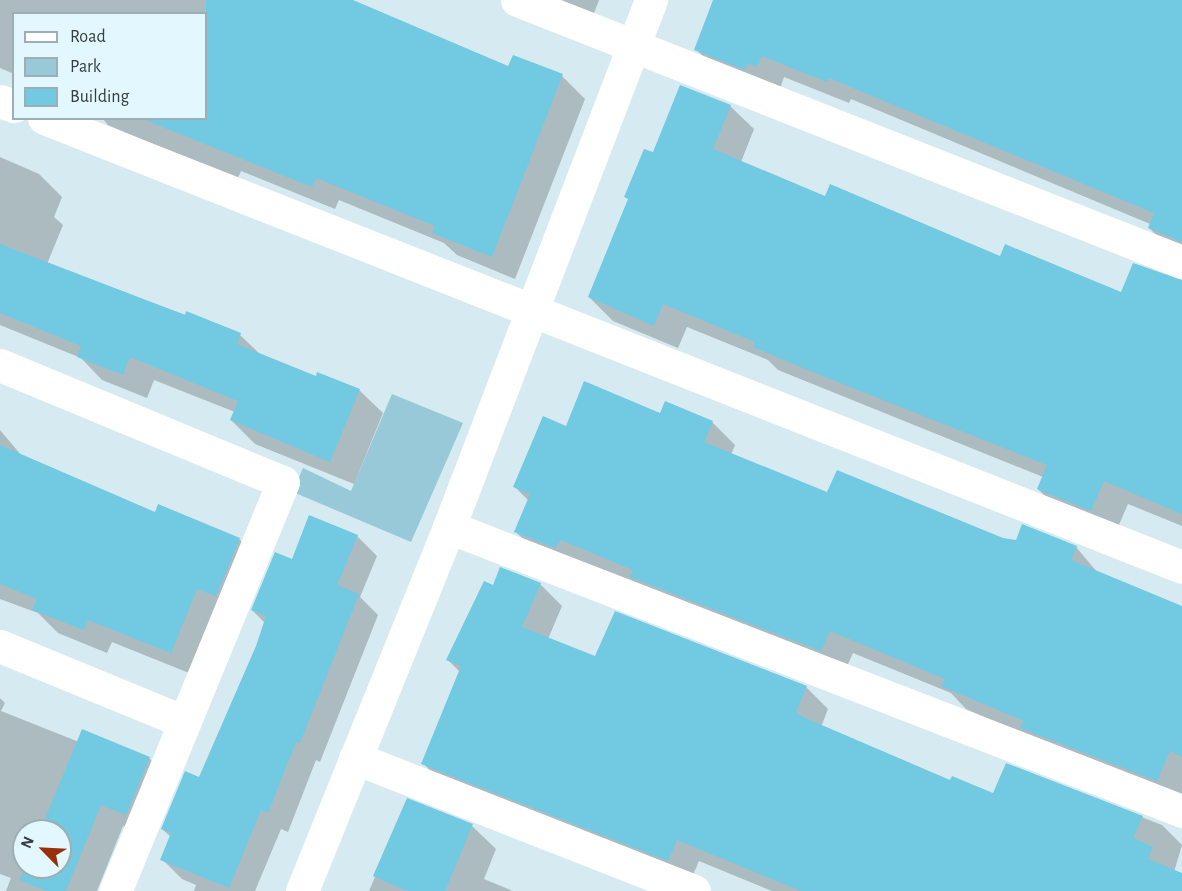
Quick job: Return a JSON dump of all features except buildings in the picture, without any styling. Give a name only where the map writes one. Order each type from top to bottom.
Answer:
[{"type":"street","points":[[517,0],[1182,262]]},
{"type":"street","points":[[302,891],[449,527],[651,0]]},
{"type":"street","points":[[49,120],[1182,567]]},
{"type":"street","points":[[0,365],[283,482],[115,891]]},
{"type":"street","points":[[449,527],[1182,811]]},
{"type":"street","points":[[0,646],[184,722]]},
{"type":"street","points":[[356,758],[694,891]]},
{"type":"green space","points":[[392,394],[463,423],[411,542],[293,492],[303,468],[351,491]]}]
